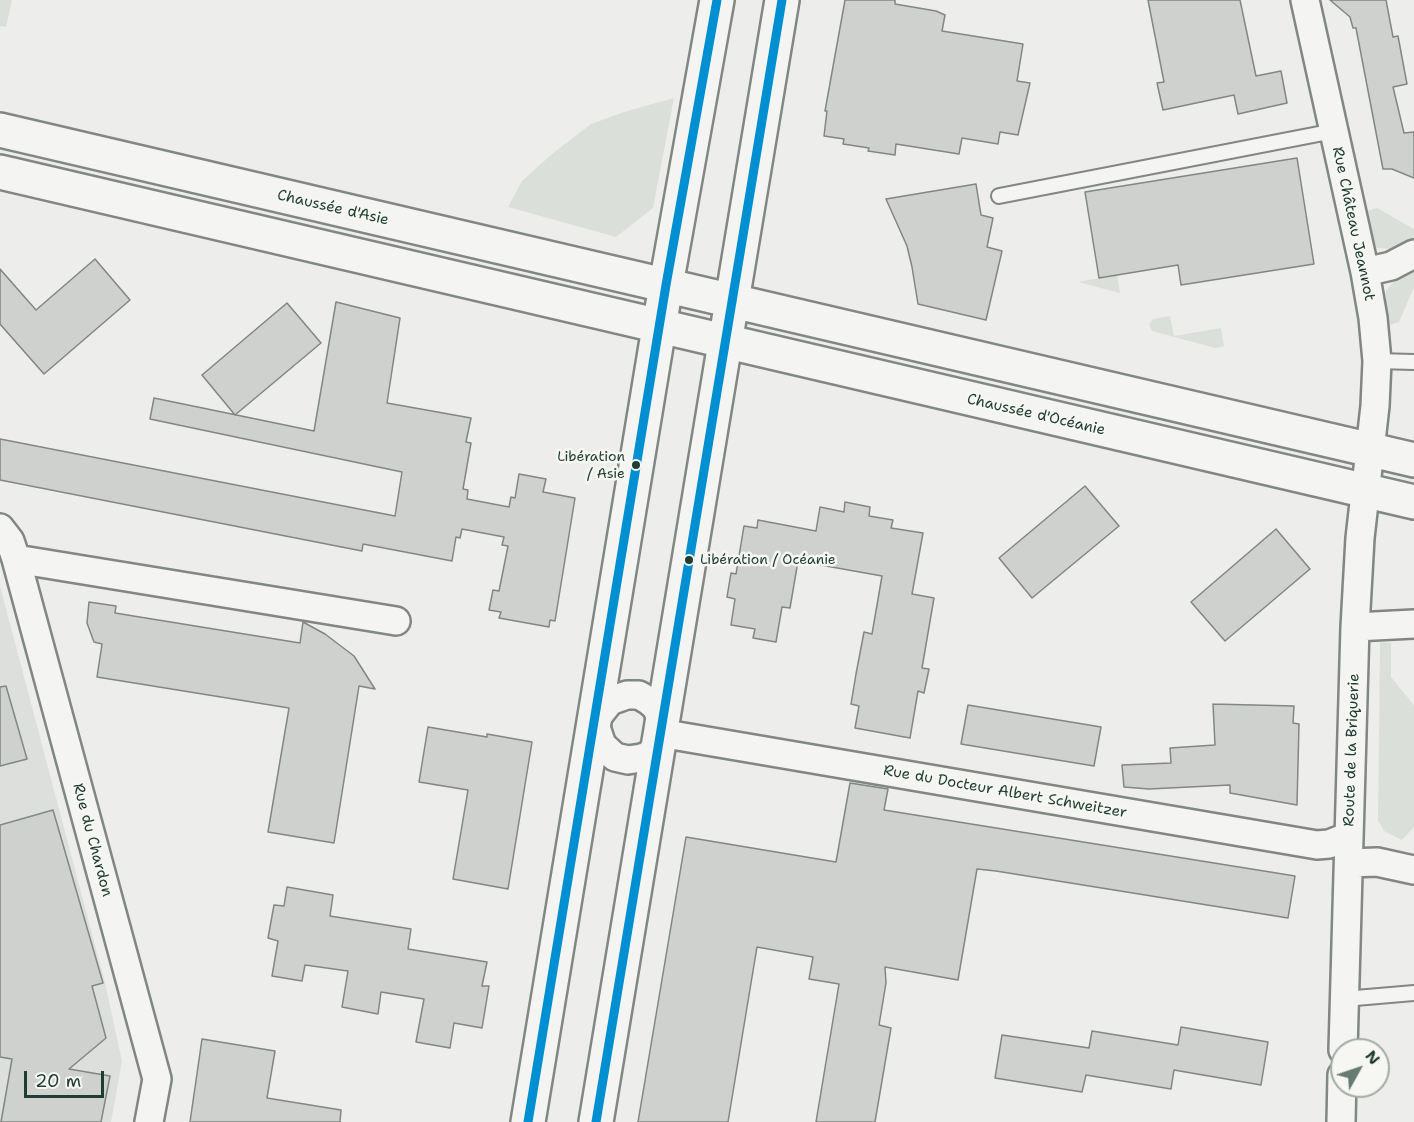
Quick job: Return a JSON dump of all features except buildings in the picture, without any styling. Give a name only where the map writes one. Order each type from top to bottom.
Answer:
[{"type":"main road","points":[[528,1122],[666,285],[717,0]]},
{"type":"main road","points":[[596,1122],[782,0]]},
{"type":"main road","name":"Chaussée d'Asie","points":[[0,130],[666,285]]},
{"type":"main road","points":[[0,172],[659,327]]},
{"type":"main road","points":[[666,285],[1414,460]]},
{"type":"main road","name":"Chaussée d'Océanie","points":[[659,327],[1414,502]]},
{"type":"street","name":"Rue Château Jeannot","points":[[1305,0],[1373,318],[1377,361],[1370,450]]},
{"type":"street","points":[[1365,272],[1391,266],[1414,254]]},
{"type":"street","name":"Route de la Briquerie","points":[[1343,1038],[1355,627],[1360,538],[1370,450]]},
{"type":"street","name":"Rue du Chardon","points":[[0,528],[10,541],[16,559],[157,1079],[149,1122]]},
{"type":"street","points":[[16,559],[396,621]]},
{"type":"street","points":[[1355,627],[1414,624]]},
{"type":"street","points":[[627,694],[639,696],[656,707],[660,733],[648,756],[628,760],[615,757],[602,745],[594,721],[610,701],[627,694]]},
{"type":"street","name":"Rue du Docteur Albert Schweitzer","points":[[660,733],[1317,845],[1329,844],[1349,836]]},
{"type":"street","points":[[1348,863],[1377,862],[1414,870]]},
{"type":"street","points":[[1341,1122],[1342,1098]]},
{"type":"lane","points":[[999,196],[1334,131]]},
{"type":"lane","points":[[1377,361],[1414,362]]},
{"type":"lane","points":[[1344,999],[1414,993]]},
{"type":"shaded area","points":[[0,0],[12,0],[6,27],[0,26]]},
{"type":"shaded area","points":[[674,98],[653,208],[616,237],[508,207],[522,181],[591,124]]},
{"type":"shaded area","points":[[1377,208],[1414,229],[1414,238],[1406,246],[1392,249],[1377,248],[1364,230],[1359,213]]},
{"type":"shaded area","points":[[1414,272],[1414,287],[1399,322],[1390,325],[1385,302],[1386,291],[1396,279]]},
{"type":"shaded area","points":[[1117,275],[1120,293],[1078,282]]},
{"type":"shaded area","points":[[1170,316],[1174,336],[1221,328],[1224,346],[1215,348],[1152,331],[1149,324],[1153,319]]},
{"type":"shaded area","points":[[0,586],[105,983],[122,1061],[111,1122],[0,1122]]},
{"type":"shaded area","points":[[1380,642],[1391,643],[1391,677],[1414,705],[1414,827],[1402,840],[1384,831],[1378,820]]},
{"type":"transit line","points":[[528,1122],[666,285],[717,0]]},
{"type":"transit line","points":[[596,1122],[782,0]]},
{"type":"place","name":"Libération / Asie","points":[[636,465]]},
{"type":"place","name":"Libération / Océanie","points":[[689,560]]}]
